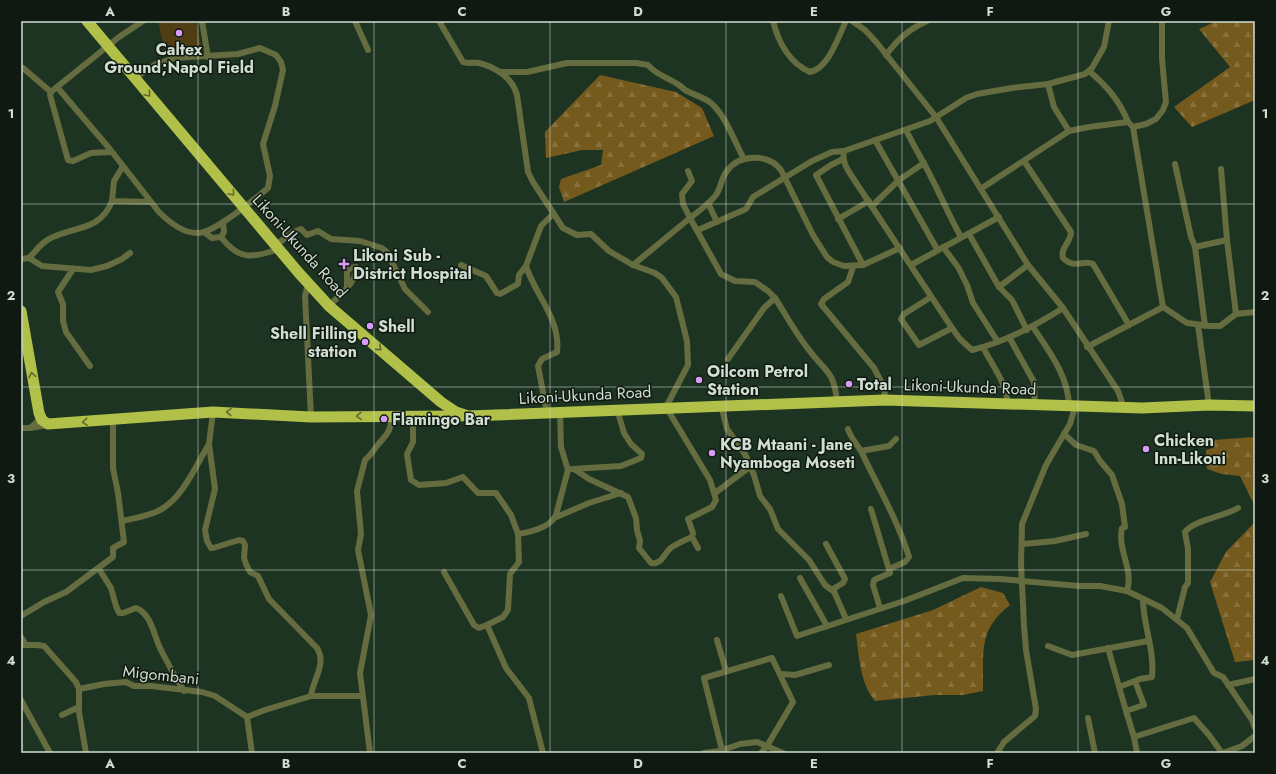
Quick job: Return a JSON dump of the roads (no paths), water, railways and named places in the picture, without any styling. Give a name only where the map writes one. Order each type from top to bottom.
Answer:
[{"type":"highway","name":"Likoni-Ukunda Road","points":[[87,21],[308,284],[329,306],[448,407],[468,416],[666,407],[884,400],[1124,408],[1255,406]]},
{"type":"highway","points":[[21,311],[39,413],[44,423],[51,425],[213,412],[311,417],[392,415],[468,416]]},
{"type":"highway","points":[[434,416],[441,414],[444,409],[437,398]]},
{"type":"street","points":[[51,92],[143,21]]},
{"type":"street","points":[[202,21],[208,57]]},
{"type":"street","points":[[355,21],[368,50]]},
{"type":"street","points":[[439,21],[463,62],[477,63],[501,72],[528,72],[567,63],[636,63],[648,66],[653,71],[672,82],[677,83],[687,92],[710,102],[724,120],[744,159]]},
{"type":"street","points":[[773,21],[779,41],[788,54],[798,65],[810,72],[816,71],[829,55],[846,21]]},
{"type":"street","points":[[852,21],[865,30],[936,117],[982,188],[1028,265],[1063,308],[1087,347],[1118,392],[1124,408]]},
{"type":"street","points":[[886,55],[910,29],[927,21]]},
{"type":"street","points":[[698,230],[746,209],[754,196],[823,155],[832,152],[844,151],[906,130],[936,117],[966,98],[977,94],[1005,88],[1048,84],[1078,78],[1089,71],[1104,47],[1109,21]]},
{"type":"street","points":[[1133,126],[1146,124],[1156,119],[1164,110],[1166,102],[1162,59],[1162,21]]},
{"type":"street","points":[[57,87],[112,152],[159,212],[174,224],[188,231],[204,232],[223,222],[270,186],[263,144],[277,100],[283,66],[276,55],[260,48],[238,54],[164,60],[135,78]]},
{"type":"street","points":[[21,70],[24,68],[51,92],[51,103],[68,160],[73,161],[91,153],[112,152]]},
{"type":"street","points":[[1089,71],[1109,89],[1128,122],[1133,126],[1163,307],[1182,321],[1193,325],[1220,326],[1236,314],[1255,312]]},
{"type":"street","points":[[501,72],[516,92],[528,172],[559,224],[568,231],[577,235],[591,234],[601,245],[633,265],[655,273],[668,285],[676,297],[687,341],[688,367],[666,407],[674,425],[696,456],[715,493],[716,500],[712,507],[688,518],[688,523],[693,533],[692,537],[698,548]]},
{"type":"street","points":[[1048,84],[1054,107],[1070,132]]},
{"type":"street","points":[[982,188],[1070,132],[1089,127],[1128,122]]},
{"type":"street","points":[[906,130],[924,163],[960,237]]},
{"type":"street","points":[[875,140],[940,248],[958,267],[967,285],[973,303],[998,342]]},
{"type":"street","points":[[844,151],[843,159],[853,178],[871,203],[952,328],[972,350],[998,342],[1030,329],[1063,308]]},
{"type":"street","points":[[633,265],[708,204],[718,193],[718,186],[727,170],[744,159],[754,157],[772,162],[779,167],[786,177],[814,234],[827,256],[840,265],[863,265],[900,248]]},
{"type":"street","points":[[843,159],[816,175],[863,265]]},
{"type":"street","points":[[1024,161],[1070,229],[1071,236],[1063,251],[1063,258],[1075,265],[1087,262],[1093,264],[1129,325]]},
{"type":"street","points":[[838,219],[871,203],[899,180],[924,163]]},
{"type":"street","points":[[1175,164],[1191,237],[1195,246],[1209,406]]},
{"type":"street","points":[[21,259],[29,258],[49,239],[95,223],[109,208],[112,201],[114,181],[123,166]]},
{"type":"street","points":[[1221,169],[1227,240],[1236,314]]},
{"type":"street","points":[[688,171],[692,181],[683,190],[682,198],[690,218],[721,274],[735,281],[754,282],[768,291],[809,351],[829,371],[836,386],[837,402]]},
{"type":"street","points":[[112,201],[151,202]]},
{"type":"street","points":[[708,204],[718,222]]},
{"type":"street","points":[[461,265],[486,276],[497,293],[500,294],[518,284],[519,275],[526,266],[541,226],[553,214]]},
{"type":"street","points":[[911,265],[999,216]]},
{"type":"street","points":[[221,237],[224,232],[223,222]]},
{"type":"street","points":[[221,237],[231,250],[248,256],[263,255],[277,247],[293,232],[301,229],[307,235],[318,231],[331,239],[360,241],[382,248],[391,256],[405,289],[428,312]]},
{"type":"street","points":[[204,232],[212,238],[221,237]]},
{"type":"street","points":[[969,234],[999,287],[1012,300],[1030,329],[1055,360],[1072,407],[1070,424],[1046,465],[1024,518],[1022,563],[1026,650],[1036,709],[1035,716],[1004,742],[997,753]]},
{"type":"street","points":[[1195,246],[1227,240]]},
{"type":"street","points":[[29,258],[42,266],[98,270],[122,259],[130,253]]},
{"type":"street","points":[[999,287],[1028,265]]},
{"type":"street","points":[[526,266],[547,307],[556,332],[557,352],[542,359],[538,366],[547,413]]},
{"type":"street","points":[[853,266],[848,282],[824,299],[821,304],[874,368],[885,389],[884,400]]},
{"type":"street","points":[[73,269],[58,292],[63,304],[64,326],[70,338],[90,366]]},
{"type":"street","points":[[308,284],[305,296],[311,417]]},
{"type":"street","points":[[329,306],[347,287]]},
{"type":"street","points":[[932,296],[904,314],[901,319],[919,345],[952,328]]},
{"type":"street","points":[[728,359],[764,308],[774,298]]},
{"type":"street","points":[[1087,347],[1163,307]]},
{"type":"street","points":[[1009,337],[1034,382],[1035,406]]},
{"type":"street","points":[[983,347],[1005,388],[1008,397],[1007,405]]},
{"type":"street","points":[[721,405],[727,429],[741,446],[751,466],[760,496],[770,509],[778,529],[810,560],[826,585],[833,591],[846,620]]},
{"type":"street","points":[[571,470],[621,466],[641,458],[642,454],[631,444],[624,433],[617,409]]},
{"type":"street","points":[[213,412],[209,444],[214,489],[205,530],[207,541],[211,548],[239,540],[243,541],[245,545],[244,558],[250,572],[258,576],[269,599],[317,648],[321,654],[321,662],[313,682],[311,696]]},
{"type":"street","points":[[560,412],[561,451],[571,470],[627,495],[636,518],[637,530],[640,539],[639,548],[651,563],[662,560],[668,550],[692,537]]},
{"type":"street","points":[[30,428],[37,422],[39,413]]},
{"type":"street","points":[[370,753],[361,696],[360,673],[371,616],[358,554],[361,534],[357,491],[365,460],[372,455],[377,445],[388,434],[391,428],[392,415]]},
{"type":"street","points":[[413,416],[413,442],[407,454],[409,476],[413,482],[419,485],[446,483],[463,477],[478,493],[496,493],[511,515],[518,534],[519,562],[511,571],[508,610],[503,617],[480,628],[474,625],[444,572]]},
{"type":"street","points":[[21,616],[44,602],[66,592],[99,569],[113,557],[113,548],[124,542],[117,486],[113,468],[113,420]]},
{"type":"street","points":[[21,428],[51,425]]},
{"type":"street","points":[[848,429],[854,442],[861,451],[894,520],[909,557],[905,562],[889,569]]},
{"type":"street","points":[[1064,434],[1076,445],[1094,451],[1112,475],[1122,504],[1125,527],[1122,528],[1120,538],[1127,562],[1128,590]]},
{"type":"street","points":[[861,451],[889,446],[896,439]]},
{"type":"street","points":[[122,521],[151,514],[165,507],[183,487],[209,444]]},
{"type":"street","points":[[715,493],[751,466]]},
{"type":"street","points":[[554,518],[571,470]]},
{"type":"street","points":[[518,534],[538,529],[554,518],[589,503],[621,493]]},
{"type":"street","points":[[1177,619],[1185,587],[1188,583],[1188,549],[1185,532],[1191,526],[1219,517],[1238,508]]},
{"type":"street","points":[[871,510],[890,573],[874,580],[873,584],[880,608]]},
{"type":"street","points":[[1023,544],[1055,541],[1086,534]]},
{"type":"street","points":[[826,544],[845,579],[844,582],[834,587],[833,591]]},
{"type":"street","points":[[99,569],[111,588],[116,606],[120,613],[123,614],[136,608],[149,620],[161,652],[184,691]]},
{"type":"street","points":[[800,578],[827,626]]},
{"type":"street","points":[[781,596],[797,636],[880,608],[958,579],[1000,579],[1079,586],[1100,586],[1128,590],[1162,608],[1177,619],[1195,638],[1214,673],[1223,677],[1254,718],[1255,728]]},
{"type":"street","points":[[1119,687],[1135,680],[1152,677],[1151,654],[1143,599]]},
{"type":"street","points":[[487,625],[506,668],[529,698],[543,753]]},
{"type":"street","points":[[21,637],[23,645],[44,646],[73,677],[79,689],[79,707],[86,753]]},
{"type":"street","points":[[717,640],[726,671]]},
{"type":"street","points":[[1048,646],[1072,655],[1148,641]]},
{"type":"street","points":[[1108,648],[1134,737],[1137,753]]},
{"type":"street","points":[[721,751],[704,678],[771,658],[781,674],[793,704],[761,753]]},
{"type":"street","points":[[781,674],[795,676],[829,665]]},
{"type":"street","points":[[1228,685],[1255,679]]},
{"type":"street","points":[[1126,711],[1144,705],[1135,680]]},
{"type":"street","name":"Migombani","points":[[79,689],[104,684],[126,682],[134,686],[151,686],[202,692],[215,696],[247,717]]},
{"type":"street","points":[[252,753],[247,717],[311,696],[361,696]]},
{"type":"street","points":[[21,700],[50,753]]},
{"type":"street","points":[[62,715],[79,707]]},
{"type":"street","points":[[1088,718],[1095,753]]},
{"type":"street","points":[[1134,737],[1144,735],[1157,728],[1194,718],[1222,753],[1242,746],[1255,736]]},
{"type":"street","points":[[704,753],[721,751],[754,742],[783,753]]},
{"type":"place","name":"Caltex Ground;Napol Field","points":[[179,33]]},
{"type":"place","name":"Likoni Sub - District Hospital","points":[[344,264]]},
{"type":"place","name":"Shell","points":[[370,326]]},
{"type":"place","name":"Shell Filling station","points":[[365,342]]},
{"type":"place","name":"Oilcom Petrol Station","points":[[699,380]]},
{"type":"place","name":"Total","points":[[849,384]]},
{"type":"place","name":"Flamingo Bar","points":[[384,419]]},
{"type":"place","name":"Chicken Inn-Likoni","points":[[1146,449]]},
{"type":"place","name":"KCB Mtaani - Jane Nyamboga Moseti","points":[[712,453]]}]
